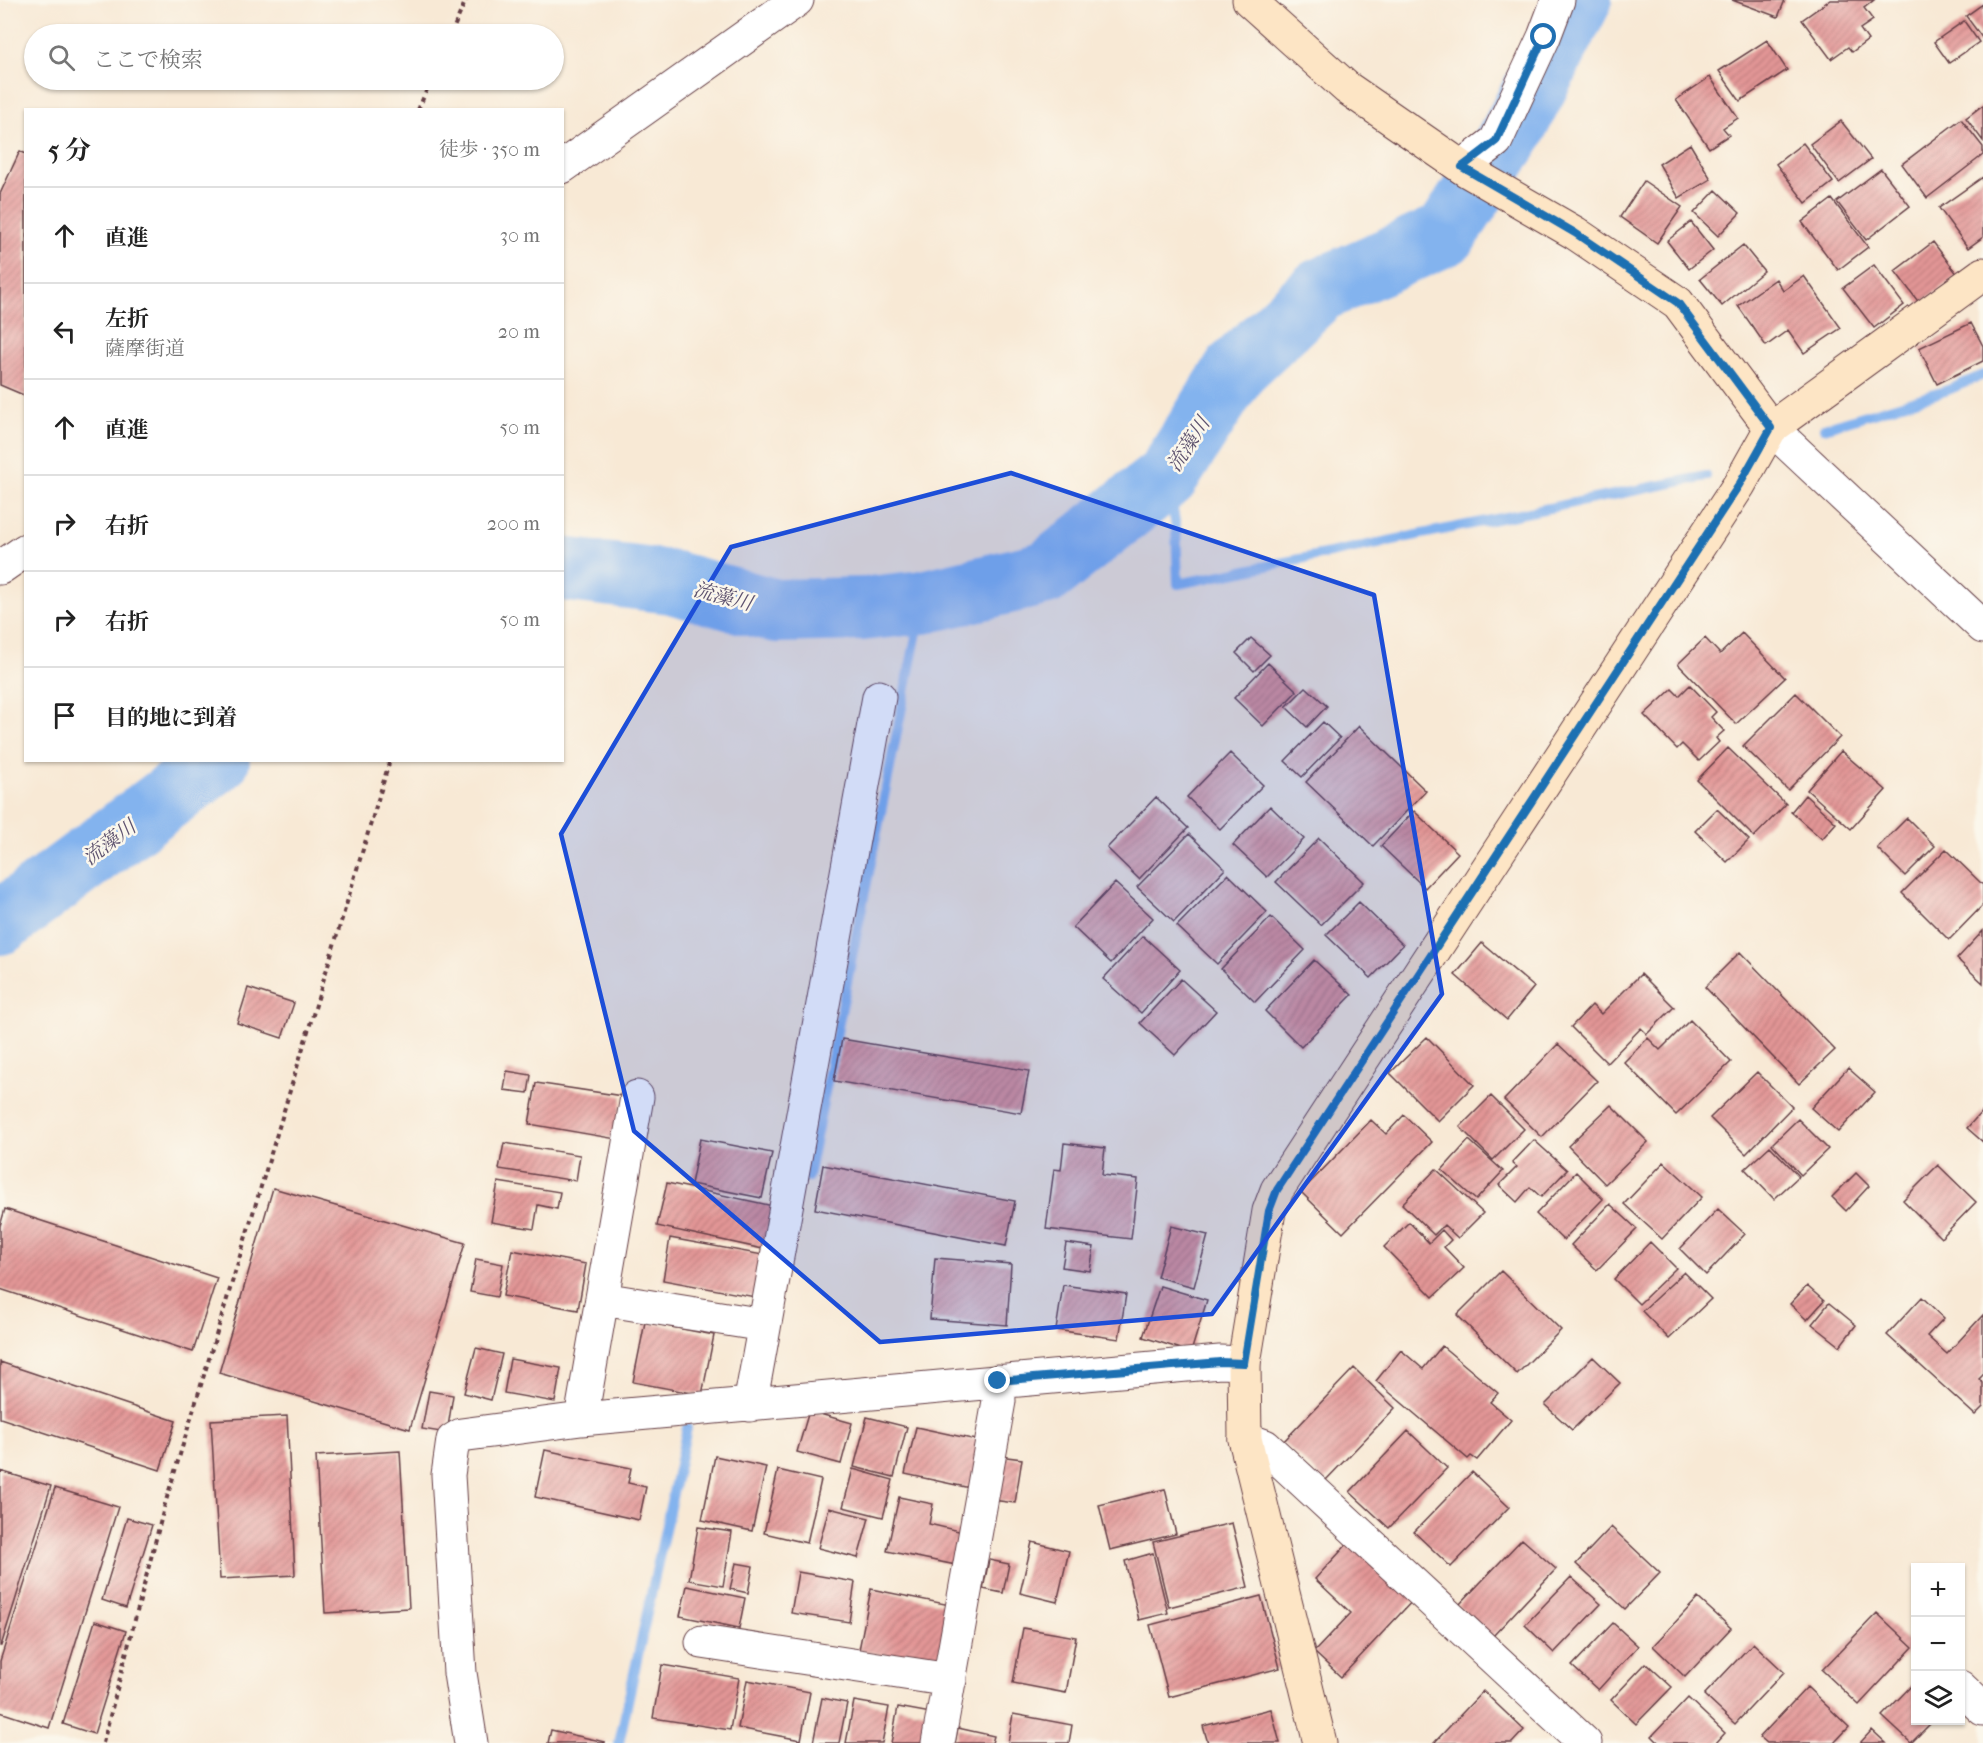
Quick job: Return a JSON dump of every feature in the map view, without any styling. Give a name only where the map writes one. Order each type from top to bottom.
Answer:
[{"type":"street","points":[[564,166],[797,0]]},
{"type":"street","points":[[1249,0],[1347,88],[1464,169],[1575,233],[1678,303],[1771,428],[1983,627]]},
{"type":"street","points":[[1464,169],[1496,141],[1544,37],[1558,0]]},
{"type":"street","points":[[1320,1743],[1245,1439],[1244,1363],[1269,1211],[1277,1190],[1739,485],[1771,428],[1983,274]]},
{"type":"street","points":[[0,568],[24,551]]},
{"type":"street","points":[[750,1405],[879,697]]},
{"type":"street","points":[[581,1419],[637,1097]]},
{"type":"street","points":[[602,1299],[764,1325]]},
{"type":"street","points":[[471,1743],[460,1673],[448,1475],[453,1440],[471,1432],[581,1419],[1220,1362],[1244,1363]]},
{"type":"street","points":[[939,1743],[999,1401],[998,1381]]},
{"type":"street","points":[[1245,1439],[1265,1446],[1585,1743]]},
{"type":"street","points":[[702,1642],[950,1680]]},
{"type":"street","points":[[1965,1692],[1983,1709]]},
{"type":"path","points":[[455,24],[466,0]]},
{"type":"path","points":[[419,108],[427,90]]},
{"type":"path","points":[[103,1743],[165,1504],[389,762]]},
{"type":"highlighted area","points":[[1011,473],[1374,595],[1442,994],[1212,1314],[880,1342],[634,1131],[561,834],[731,547]]},
{"type":"building","points":[[1732,0],[1785,0],[1778,17]]},
{"type":"building","points":[[1830,0],[1874,0],[1864,8],[1873,20],[1860,29],[1868,40],[1852,52],[1848,47],[1831,59],[1802,20]]},
{"type":"building","points":[[1983,4],[1983,39],[1966,16]]},
{"type":"building","points":[[1964,21],[1979,42],[1949,63],[1934,42]]},
{"type":"building","points":[[1767,40],[1787,70],[1740,101],[1719,71]]},
{"type":"building","points":[[1710,77],[1738,118],[1723,128],[1729,135],[1709,148],[1676,100]]},
{"type":"building","points":[[1983,105],[1983,141],[1966,118]]},
{"type":"building","points":[[1961,119],[1983,147],[1983,155],[1927,198],[1902,164]]},
{"type":"building","points":[[1841,121],[1871,159],[1839,183],[1810,144]]},
{"type":"building","points":[[1803,143],[1833,182],[1806,203],[1776,164]]},
{"type":"building","points":[[1690,144],[1711,179],[1679,198],[1659,164]]},
{"type":"building","points":[[20,151],[24,153],[24,395],[0,385],[0,194]]},
{"type":"building","points":[[1881,169],[1910,206],[1866,240],[1837,202]]},
{"type":"building","points":[[1983,177],[1983,237],[1968,248],[1939,208]]},
{"type":"building","points":[[1644,181],[1682,207],[1657,243],[1620,217]]},
{"type":"building","points":[[1716,190],[1740,213],[1718,236],[1694,213]]},
{"type":"building","points":[[1832,199],[1868,247],[1838,270],[1802,222]]},
{"type":"building","points":[[1691,222],[1713,250],[1689,269],[1667,241]]},
{"type":"building","points":[[1933,242],[1958,275],[1920,304],[1895,271]]},
{"type":"building","points":[[1743,245],[1764,271],[1722,306],[1700,279]]},
{"type":"building","points":[[1874,265],[1904,305],[1874,328],[1843,288]]},
{"type":"building","points":[[1804,276],[1841,328],[1804,353],[1788,330],[1766,346],[1738,306],[1776,279],[1783,291]]},
{"type":"building","points":[[1971,323],[1983,346],[1983,361],[1937,384],[1919,348]]},
{"type":"building","points":[[1742,633],[1785,678],[1736,724],[1678,664],[1705,638],[1720,654]]},
{"type":"building","points":[[1251,638],[1270,655],[1254,671],[1236,653]]},
{"type":"building","points":[[1268,663],[1297,691],[1263,726],[1234,698]]},
{"type":"building","points":[[1690,685],[1716,712],[1711,717],[1724,731],[1716,738],[1719,742],[1699,761],[1682,744],[1677,749],[1644,715],[1672,689],[1679,696]]},
{"type":"building","points":[[1306,687],[1327,706],[1307,727],[1286,707]]},
{"type":"building","points":[[1796,693],[1840,737],[1788,790],[1743,746]]},
{"type":"building","points":[[1323,722],[1340,738],[1302,777],[1285,761]]},
{"type":"building","points":[[1359,726],[1426,791],[1373,846],[1306,782]]},
{"type":"building","points":[[1728,748],[1786,804],[1754,837],[1697,780]]},
{"type":"building","points":[[1841,751],[1886,790],[1851,829],[1807,790]]},
{"type":"building","points":[[1230,753],[1263,785],[1220,829],[1187,797]]},
{"type":"building","points":[[1805,795],[1836,823],[1822,839],[1791,812]]},
{"type":"building","points":[[1156,797],[1188,828],[1139,879],[1107,848]]},
{"type":"building","points":[[1270,806],[1304,839],[1267,877],[1233,845]]},
{"type":"building","points":[[1717,809],[1749,840],[1727,862],[1695,831]]},
{"type":"building","points":[[1414,811],[1458,853],[1425,888],[1381,846]]},
{"type":"building","points":[[1907,818],[1935,846],[1905,876],[1877,848]]},
{"type":"building","points":[[1189,834],[1225,869],[1174,922],[1137,887]]},
{"type":"building","points":[[1319,838],[1364,882],[1321,925],[1276,882]]},
{"type":"building","points":[[1946,849],[1983,885],[1983,905],[1949,940],[1902,893]]},
{"type":"building","points":[[1228,874],[1267,912],[1217,964],[1177,926]]},
{"type":"building","points":[[1115,883],[1153,918],[1111,963],[1073,927]]},
{"type":"building","points":[[1359,902],[1403,945],[1371,978],[1326,935]]},
{"type":"building","points":[[1271,917],[1305,950],[1255,1002],[1221,969]]},
{"type":"building","points":[[1983,931],[1983,983],[1957,959]]},
{"type":"building","points":[[1143,936],[1180,970],[1141,1013],[1103,979]]},
{"type":"building","points":[[1482,943],[1534,987],[1507,1020],[1455,975]]},
{"type":"building","points":[[1740,952],[1835,1050],[1799,1084],[1705,987]]},
{"type":"building","points":[[1314,960],[1352,995],[1301,1047],[1265,1011]]},
{"type":"building","points":[[1641,974],[1674,1007],[1647,1034],[1641,1028],[1607,1063],[1571,1027],[1592,1005],[1601,1014]]},
{"type":"building","points":[[1181,979],[1216,1011],[1175,1055],[1140,1023]]},
{"type":"building","points":[[248,988],[294,1003],[282,1038],[237,1023]]},
{"type":"building","points":[[1690,1020],[1731,1062],[1676,1115],[1624,1062],[1648,1038],[1660,1050]]},
{"type":"building","points":[[1427,1037],[1474,1085],[1438,1121],[1390,1073]]},
{"type":"building","points":[[842,1039],[1029,1071],[1021,1113],[834,1081]]},
{"type":"building","points":[[1558,1044],[1597,1081],[1542,1137],[1504,1100]]},
{"type":"building","points":[[1848,1068],[1875,1092],[1838,1132],[1811,1108]]},
{"type":"building","points":[[507,1071],[531,1075],[528,1093],[504,1090]]},
{"type":"building","points":[[1757,1072],[1792,1107],[1746,1154],[1710,1118]]},
{"type":"building","points":[[536,1083],[622,1096],[616,1139],[529,1124]]},
{"type":"building","points":[[1491,1096],[1524,1129],[1493,1160],[1460,1127]]},
{"type":"building","points":[[1611,1105],[1648,1142],[1605,1184],[1568,1146]]},
{"type":"building","points":[[1983,1110],[1983,1142],[1967,1128]]},
{"type":"building","points":[[1404,1115],[1432,1142],[1343,1233],[1301,1192],[1371,1120],[1386,1134]]},
{"type":"building","points":[[1798,1119],[1828,1149],[1801,1175],[1772,1144]]},
{"type":"building","points":[[700,1139],[772,1153],[762,1198],[691,1184]]},
{"type":"building","points":[[1469,1140],[1503,1171],[1476,1200],[1442,1170]]},
{"type":"building","points":[[1534,1140],[1567,1170],[1541,1197],[1530,1187],[1517,1202],[1499,1185],[1517,1167],[1512,1163]]},
{"type":"building","points":[[504,1143],[580,1155],[576,1181],[499,1169]]},
{"type":"building","points":[[1064,1143],[1105,1148],[1102,1175],[1138,1179],[1131,1239],[1046,1229],[1054,1169],[1061,1170]]},
{"type":"building","points":[[1770,1146],[1799,1176],[1774,1199],[1745,1169]]},
{"type":"building","points":[[1664,1162],[1702,1197],[1662,1239],[1624,1204]]},
{"type":"building","points":[[823,1165],[1015,1201],[1006,1246],[815,1209]]},
{"type":"building","points":[[1938,1165],[1976,1202],[1941,1238],[1903,1200]]},
{"type":"building","points":[[1436,1169],[1483,1213],[1458,1238],[1444,1225],[1434,1235],[1402,1204]]},
{"type":"building","points":[[1576,1172],[1603,1199],[1563,1240],[1536,1214]]},
{"type":"building","points":[[1856,1173],[1869,1186],[1846,1211],[1832,1197]]},
{"type":"building","points":[[498,1182],[560,1192],[557,1209],[538,1205],[534,1229],[491,1222]]},
{"type":"building","points":[[667,1183],[773,1206],[763,1249],[657,1226]]},
{"type":"building","points":[[273,1188],[465,1243],[410,1429],[219,1373]]},
{"type":"building","points":[[1610,1204],[1637,1229],[1597,1270],[1571,1245]]},
{"type":"building","points":[[5,1209],[217,1278],[193,1352],[0,1289],[0,1226]]},
{"type":"building","points":[[1718,1209],[1745,1234],[1706,1275],[1680,1249]]},
{"type":"building","points":[[1409,1222],[1429,1243],[1442,1230],[1451,1240],[1444,1247],[1464,1268],[1433,1297],[1384,1247]]},
{"type":"building","points":[[1171,1226],[1208,1235],[1194,1287],[1157,1277]]},
{"type":"building","points":[[670,1238],[763,1255],[755,1297],[663,1280]]},
{"type":"building","points":[[1650,1242],[1676,1268],[1639,1304],[1614,1279]]},
{"type":"building","points":[[1066,1243],[1094,1247],[1090,1271],[1062,1267]]},
{"type":"building","points":[[512,1250],[586,1264],[578,1310],[503,1296]]},
{"type":"building","points":[[935,1258],[1011,1264],[1007,1325],[930,1319]]},
{"type":"building","points":[[476,1259],[503,1264],[497,1297],[470,1292]]},
{"type":"building","points":[[1501,1271],[1561,1330],[1517,1374],[1457,1315]]},
{"type":"building","points":[[1684,1272],[1711,1299],[1669,1339],[1642,1311]]},
{"type":"building","points":[[1063,1285],[1126,1294],[1119,1339],[1056,1330]]},
{"type":"building","points":[[1160,1286],[1207,1300],[1191,1352],[1143,1337]]},
{"type":"building","points":[[1807,1286],[1824,1301],[1807,1320],[1790,1304]]},
{"type":"building","points":[[1922,1297],[1944,1318],[1927,1336],[1947,1354],[1983,1315],[1983,1375],[1979,1379],[1983,1383],[1983,1407],[1975,1415],[1887,1335]]},
{"type":"building","points":[[1829,1303],[1856,1325],[1840,1346],[1812,1324]]},
{"type":"building","points":[[645,1322],[714,1335],[702,1395],[633,1382]]},
{"type":"building","points":[[1442,1346],[1498,1393],[1490,1402],[1511,1420],[1477,1460],[1471,1456],[1468,1459],[1376,1381],[1401,1350],[1423,1369]]},
{"type":"building","points":[[476,1348],[502,1354],[491,1400],[464,1393]]},
{"type":"building","points":[[1593,1357],[1620,1383],[1572,1430],[1545,1405]]},
{"type":"building","points":[[510,1359],[561,1368],[555,1402],[504,1393]]},
{"type":"building","points":[[0,1362],[176,1421],[160,1470],[0,1418]]},
{"type":"building","points":[[1354,1368],[1395,1408],[1325,1481],[1283,1442]]},
{"type":"building","points":[[429,1391],[453,1395],[447,1433],[422,1429]]},
{"type":"building","points":[[809,1411],[852,1423],[841,1464],[797,1452]]},
{"type":"building","points":[[287,1416],[295,1575],[220,1579],[211,1420]]},
{"type":"building","points":[[867,1417],[907,1427],[894,1477],[854,1467]]},
{"type":"building","points":[[916,1427],[986,1442],[975,1489],[905,1474]]},
{"type":"building","points":[[1408,1431],[1447,1468],[1389,1528],[1350,1492]]},
{"type":"building","points":[[545,1450],[631,1468],[628,1483],[646,1487],[639,1520],[535,1497]]},
{"type":"building","points":[[400,1451],[409,1608],[325,1613],[316,1456]]},
{"type":"building","points":[[715,1456],[766,1467],[752,1531],[702,1520]]},
{"type":"building","points":[[999,1456],[1022,1459],[1015,1503],[992,1500]]},
{"type":"building","points":[[853,1469],[893,1480],[883,1517],[843,1507]]},
{"type":"building","points":[[778,1470],[821,1480],[807,1543],[764,1533]]},
{"type":"building","points":[[0,1471],[51,1486],[1,1646],[0,1646]]},
{"type":"building","points":[[1472,1472],[1509,1507],[1451,1567],[1414,1532]]},
{"type":"building","points":[[55,1488],[118,1507],[49,1728],[0,1712],[0,1661]]},
{"type":"building","points":[[1165,1489],[1176,1534],[1110,1550],[1099,1505]]},
{"type":"building","points":[[899,1497],[933,1504],[929,1524],[963,1532],[956,1565],[887,1551]]},
{"type":"building","points":[[829,1508],[869,1518],[858,1558],[818,1548]]},
{"type":"building","points":[[127,1518],[152,1525],[126,1608],[102,1600]]},
{"type":"building","points":[[1232,1523],[1248,1587],[1169,1607],[1153,1542]]},
{"type":"building","points":[[698,1527],[732,1532],[723,1586],[689,1580]]},
{"type":"building","points":[[1611,1527],[1660,1573],[1625,1609],[1576,1564]]},
{"type":"building","points":[[1352,1539],[1415,1598],[1341,1677],[1314,1652],[1351,1613],[1315,1579]]},
{"type":"building","points":[[1522,1539],[1556,1569],[1492,1637],[1458,1606]]},
{"type":"building","points":[[1032,1542],[1069,1551],[1057,1602],[1020,1593]]},
{"type":"building","points":[[1153,1553],[1168,1613],[1139,1620],[1125,1561]]},
{"type":"building","points":[[989,1560],[1009,1564],[1003,1593],[983,1589]]},
{"type":"building","points":[[736,1563],[753,1566],[748,1593],[730,1589]]},
{"type":"building","points":[[798,1572],[855,1582],[849,1622],[791,1613]]},
{"type":"building","points":[[1571,1577],[1601,1604],[1554,1653],[1525,1625]]},
{"type":"building","points":[[687,1586],[745,1598],[739,1628],[680,1616]]},
{"type":"building","points":[[871,1589],[950,1605],[937,1666],[859,1650]]},
{"type":"building","points":[[1261,1596],[1280,1668],[1169,1697],[1150,1625]]},
{"type":"building","points":[[1698,1598],[1731,1628],[1685,1677],[1653,1646]]},
{"type":"building","points":[[1877,1613],[1911,1645],[1911,1649],[1859,1705],[1822,1670]]},
{"type":"building","points":[[95,1621],[126,1631],[94,1734],[63,1724]]},
{"type":"building","points":[[1613,1623],[1638,1646],[1598,1690],[1572,1666]]},
{"type":"building","points":[[1023,1628],[1076,1637],[1066,1693],[1013,1683]]},
{"type":"building","points":[[1753,1643],[1784,1672],[1735,1724],[1704,1695]]},
{"type":"building","points":[[1646,1663],[1672,1687],[1636,1724],[1611,1700]]},
{"type":"building","points":[[662,1665],[739,1678],[730,1730],[653,1718]]},
{"type":"building","points":[[747,1680],[810,1692],[801,1740],[738,1728]]},
{"type":"building","points":[[1911,1686],[1911,1725],[1929,1725],[1911,1743],[1882,1716]]},
{"type":"building","points":[[1807,1687],[1849,1727],[1834,1743],[1767,1743],[1760,1737]]},
{"type":"building","points":[[1483,1691],[1524,1730],[1512,1743],[1434,1743]]},
{"type":"building","points":[[822,1698],[847,1703],[839,1743],[813,1743]]},
{"type":"building","points":[[1688,1698],[1725,1733],[1716,1743],[1659,1743],[1652,1736]]},
{"type":"building","points":[[854,1701],[889,1707],[882,1743],[846,1743]]},
{"type":"building","points":[[898,1707],[931,1713],[925,1743],[891,1743]]},
{"type":"building","points":[[1271,1709],[1280,1743],[1208,1743],[1203,1726]]},
{"type":"building","points":[[1013,1714],[1072,1725],[1069,1743],[1008,1743]]},
{"type":"building","points":[[958,1728],[994,1736],[992,1743],[955,1743]]},
{"type":"building","points":[[551,1730],[605,1742],[605,1743],[548,1743]]},
{"type":"building","points":[[1872,1730],[1886,1743],[1860,1743]]},
{"type":"waterway","name":"流藻川","points":[[564,569],[671,582],[776,611],[862,609],[923,602],[1046,573],[1167,477],[1236,369],[1320,290],[1446,234],[1511,135],[1580,0]]},
{"type":"waterway","points":[[1824,428],[1948,390],[1983,375]]},
{"type":"waterway","points":[[1167,477],[1176,527],[1178,584],[1706,476]]},
{"type":"waterway","points":[[808,1177],[923,602]]},
{"type":"waterway","name":"流藻川","points":[[0,923],[215,762]]},
{"type":"waterway","points":[[619,1743],[687,1428]]},
{"type":"route","points":[[998,1381],[1133,1368],[1220,1362],[1244,1363],[1269,1211],[1277,1190],[1739,485],[1771,428],[1678,303],[1575,233],[1462,167],[1496,141],[1544,37]]}]
